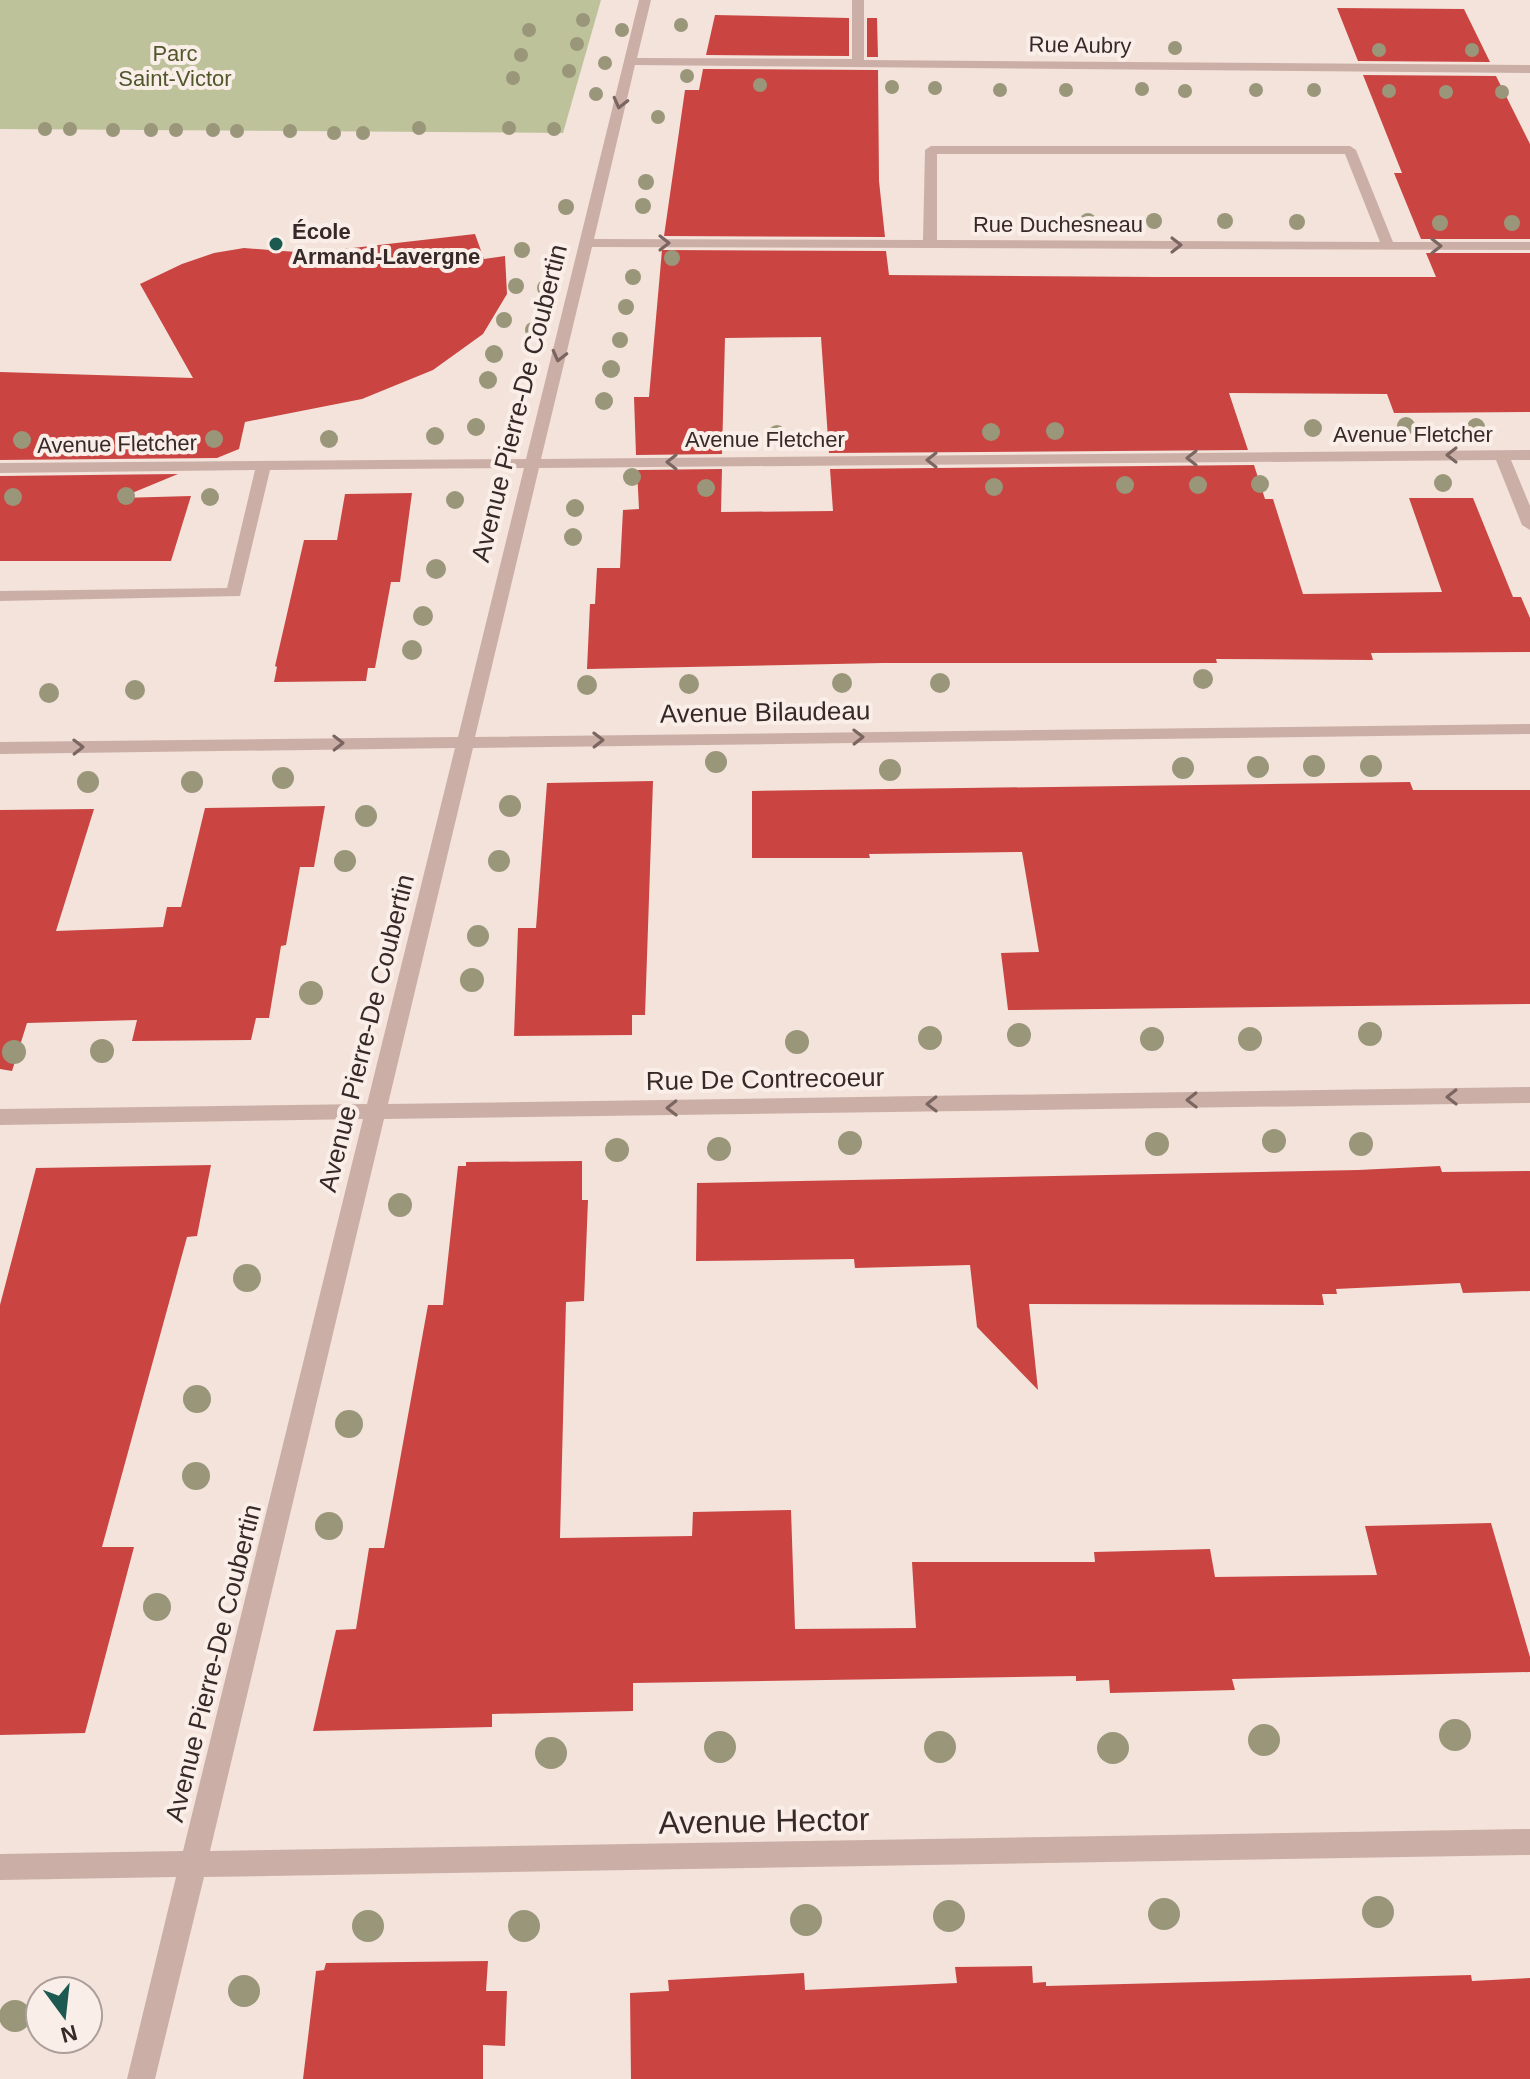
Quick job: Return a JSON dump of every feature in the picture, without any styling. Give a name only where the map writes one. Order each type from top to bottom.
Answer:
[{"type":"street","name":"Avenue Pierre-De Coubertin","points":[[141,2079],[645,0]]},
{"type":"street","points":[[858,0],[858,63]]},
{"type":"street","name":"Rue Aubry","points":[[630,61],[1530,69]]},
{"type":"street","points":[[930,244],[931,150],[1350,150],[1388,246]]},
{"type":"street","name":"Rue Duchesneau","points":[[586,243],[1530,246]]},
{"type":"street","points":[[1502,455],[1530,525]]},
{"type":"street","name":"Avenue Fletcher","points":[[0,468],[1530,455]]},
{"type":"street","points":[[0,596],[234,593],[264,465]]},
{"type":"street","name":"Avenue Bilaudeau","points":[[0,748],[1530,729]]},
{"type":"street","name":"Rue De Contrecoeur","points":[[0,1117],[1530,1095]]},
{"type":"street","name":"Avenue Hector","points":[[0,1867],[1530,1842]]},
{"type":"green space","name":"Parc Saint-Victor","points":[[0,0],[601,0],[563,133],[0,129]]},
{"type":"building","points":[[1337,8],[1464,9],[1490,62],[1358,61]]},
{"type":"building","points":[[715,15],[849,18],[849,56],[706,55]]},
{"type":"building","points":[[867,18],[877,18],[878,57],[867,57]]},
{"type":"building","points":[[703,69],[878,70],[879,181],[885,237],[664,236],[685,90],[699,90]]},
{"type":"building","points":[[1363,75],[1496,76],[1530,144],[1530,239],[1421,239],[1394,173],[1402,173]]},
{"type":"building","points":[[475,234],[484,259],[505,256],[507,294],[483,334],[433,370],[362,399],[245,422],[239,449],[217,458],[0,460],[0,372],[193,378],[140,284],[182,264],[214,253],[244,248],[309,253]]},
{"type":"building","points":[[662,250],[886,251],[889,275],[1156,277],[1436,277],[1426,253],[1530,253],[1530,412],[1394,413],[1387,394],[1229,393],[1248,450],[829,453],[821,337],[725,338],[722,454],[636,455],[634,397],[649,397]]},
{"type":"building","points":[[1254,465],[1265,499],[1273,499],[1303,594],[1442,592],[1409,498],[1473,498],[1513,597],[1521,597],[1530,618],[1530,652],[1371,653],[1373,660],[1216,659],[1217,663],[883,663],[587,669],[590,604],[595,604],[597,568],[620,568],[623,510],[639,509],[637,470],[722,469],[721,512],[833,511],[830,469]]},
{"type":"building","points":[[178,474],[120,498],[191,496],[171,561],[0,561],[0,476]]},
{"type":"building","points":[[412,493],[400,582],[391,582],[375,668],[368,668],[366,681],[274,682],[304,540],[337,540],[345,494]]},
{"type":"building","points":[[653,781],[645,1015],[632,1015],[632,1035],[514,1036],[518,928],[536,928],[547,783]]},
{"type":"building","points":[[1410,782],[1413,790],[1530,790],[1530,1004],[1008,1010],[1001,953],[1039,952],[1022,852],[869,854],[870,858],[752,858],[752,791]]},
{"type":"building","points":[[325,806],[314,867],[300,867],[286,945],[281,946],[269,1018],[256,1018],[251,1040],[132,1041],[137,1020],[27,1023],[12,1071],[0,1069],[0,810],[94,809],[56,931],[163,927],[167,907],[181,907],[205,808]]},
{"type":"building","points":[[582,1161],[582,1200],[588,1200],[584,1301],[566,1302],[560,1538],[692,1536],[693,1512],[791,1510],[795,1629],[916,1628],[912,1562],[1095,1562],[1094,1552],[1210,1549],[1215,1577],[1377,1575],[1365,1526],[1491,1523],[1530,1657],[1530,1672],[1232,1679],[1235,1690],[1110,1693],[1109,1680],[1076,1681],[1076,1676],[633,1683],[633,1711],[492,1714],[492,1727],[313,1731],[336,1630],[356,1629],[369,1548],[384,1548],[428,1305],[443,1305],[458,1166],[466,1166],[466,1162]]},
{"type":"building","points":[[211,1165],[197,1236],[187,1237],[102,1547],[134,1547],[85,1733],[0,1735],[0,1305],[36,1168]]},
{"type":"building","points":[[1440,1166],[1442,1172],[1530,1171],[1530,1291],[1463,1293],[1460,1283],[1336,1289],[1337,1294],[1322,1294],[1324,1305],[1029,1304],[1038,1390],[977,1327],[970,1265],[855,1268],[854,1259],[696,1261],[697,1183]]},
{"type":"building","points":[[488,1961],[486,1991],[507,1991],[505,2046],[483,2045],[483,2079],[303,2079],[316,1971],[324,1970],[326,1963]]},
{"type":"building","points":[[1032,1966],[1033,1983],[1046,1982],[1046,1986],[1471,1975],[1472,1981],[1530,1978],[1530,2079],[631,2079],[630,1993],[669,1991],[668,1980],[804,1973],[805,1990],[957,1983],[955,1967]]},
{"type":"place","name":"École Armand-Lavergne","points":[[276,244]]}]
